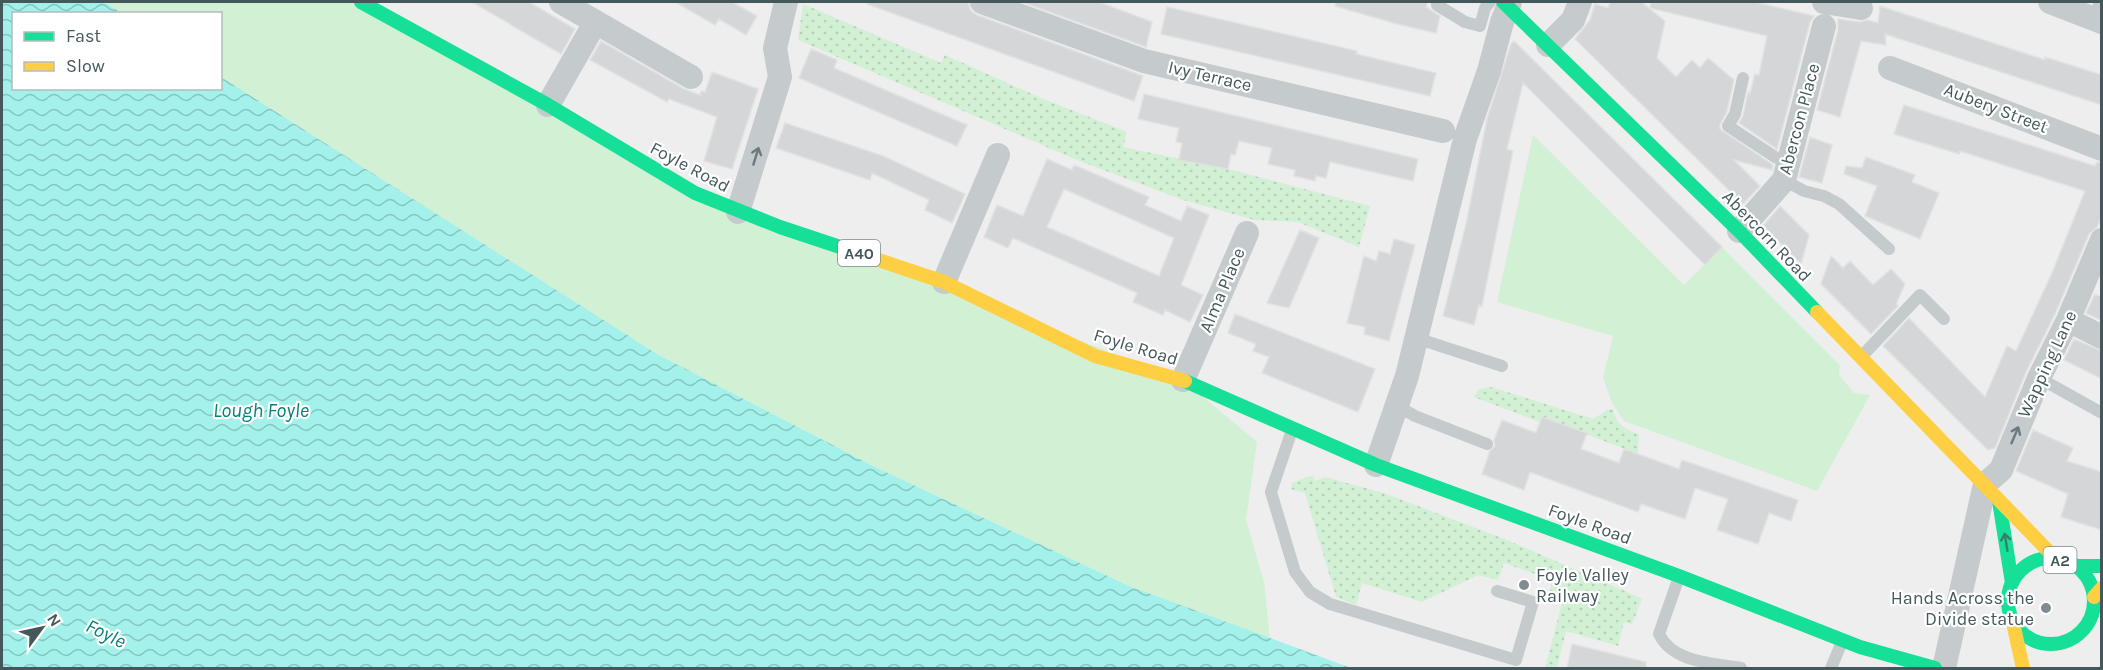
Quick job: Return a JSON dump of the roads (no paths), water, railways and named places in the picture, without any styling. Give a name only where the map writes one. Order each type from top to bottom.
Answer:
[{"type":"main road","name":"Foyle Road","points":[[361,2],[548,105],[694,193],[738,212],[944,282],[1095,356],[1183,380],[1376,465],[1679,576],[1860,647],[1935,669]]},
{"type":"main road","name":"Abercorn Road","points":[[1503,3],[1738,231],[2056,558]]},
{"type":"main road","points":[[1992,493],[2012,583],[2008,596],[2009,610],[2023,669]]},
{"type":"main road","name":"A2","points":[[2012,583],[2031,563],[2056,558],[2074,566],[2087,579],[2098,598],[2086,626],[2085,636],[2063,643],[2049,660]]},
{"type":"main road","points":[[2074,566],[2102,566]]},
{"type":"main road","points":[[2013,623],[2022,634],[2034,641],[2048,645],[2063,643]]},
{"type":"main road","name":"Foyle Road","points":[[1860,647],[1895,669]]},
{"type":"street","points":[[561,2],[692,77]]},
{"type":"street","points":[[738,212],[780,77],[775,48],[786,2]]},
{"type":"street","name":"Ivy Terrace","points":[[982,2],[1144,61],[1443,131]]},
{"type":"street","points":[[1548,45],[1573,20],[1580,2]]},
{"type":"street","points":[[1824,2],[1861,8]]},
{"type":"street","points":[[2050,2],[2098,14]]},
{"type":"street","points":[[1376,465],[1397,406],[1416,338],[1465,139],[1489,71],[1503,3]]},
{"type":"street","points":[[548,105],[595,23]]},
{"type":"street","name":"Abercon Place","points":[[1738,231],[1786,172],[1824,26]]},
{"type":"street","name":"Aubery Street","points":[[1890,68],[2102,149]]},
{"type":"street","points":[[944,282],[998,155]]},
{"type":"street","name":"Alma Place","points":[[1183,380],[1247,233]]},
{"type":"street","name":"Wapping Lane","points":[[1992,493],[2039,378],[2068,320],[2102,240]]},
{"type":"street","points":[[2068,320],[2102,337]]},
{"type":"street","points":[[1944,669],[1992,493]]},
{"type":"lane","points":[[1437,2],[1437,5],[1465,22],[1480,26],[1485,8],[1503,3]]},
{"type":"lane","points":[[1743,78],[1735,114],[1728,126],[1775,157],[1804,191],[1824,196],[1839,204],[1889,249]]},
{"type":"lane","points":[[1860,358],[1920,295],[1944,319]]},
{"type":"lane","points":[[1416,338],[1502,366]]},
{"type":"lane","points":[[2039,378],[2102,414]]},
{"type":"lane","points":[[1397,406],[1415,416],[1487,444]]},
{"type":"lane","points":[[1292,428],[1270,492],[1295,572],[1310,592],[1330,604],[1516,660],[1533,602],[1497,591]]},
{"type":"lane","points":[[1679,576],[1659,634],[1664,644],[1677,655],[1741,669]]},
{"type":"lane","points":[[1832,669],[1842,640]]},
{"type":"water","name":"Lough Foyle","points":[[2,2],[104,2],[120,12],[12,12],[12,90],[222,90],[222,78],[657,354],[875,467],[1129,586],[1351,668],[2,668]]},
{"type":"place","name":"Foyle Valley Railway","points":[[1524,585]]},
{"type":"place","name":"Hands Across the Divide statue","points":[[2046,608]]},
{"type":"water label","name":"Foyle","points":[[106,633]]}]
